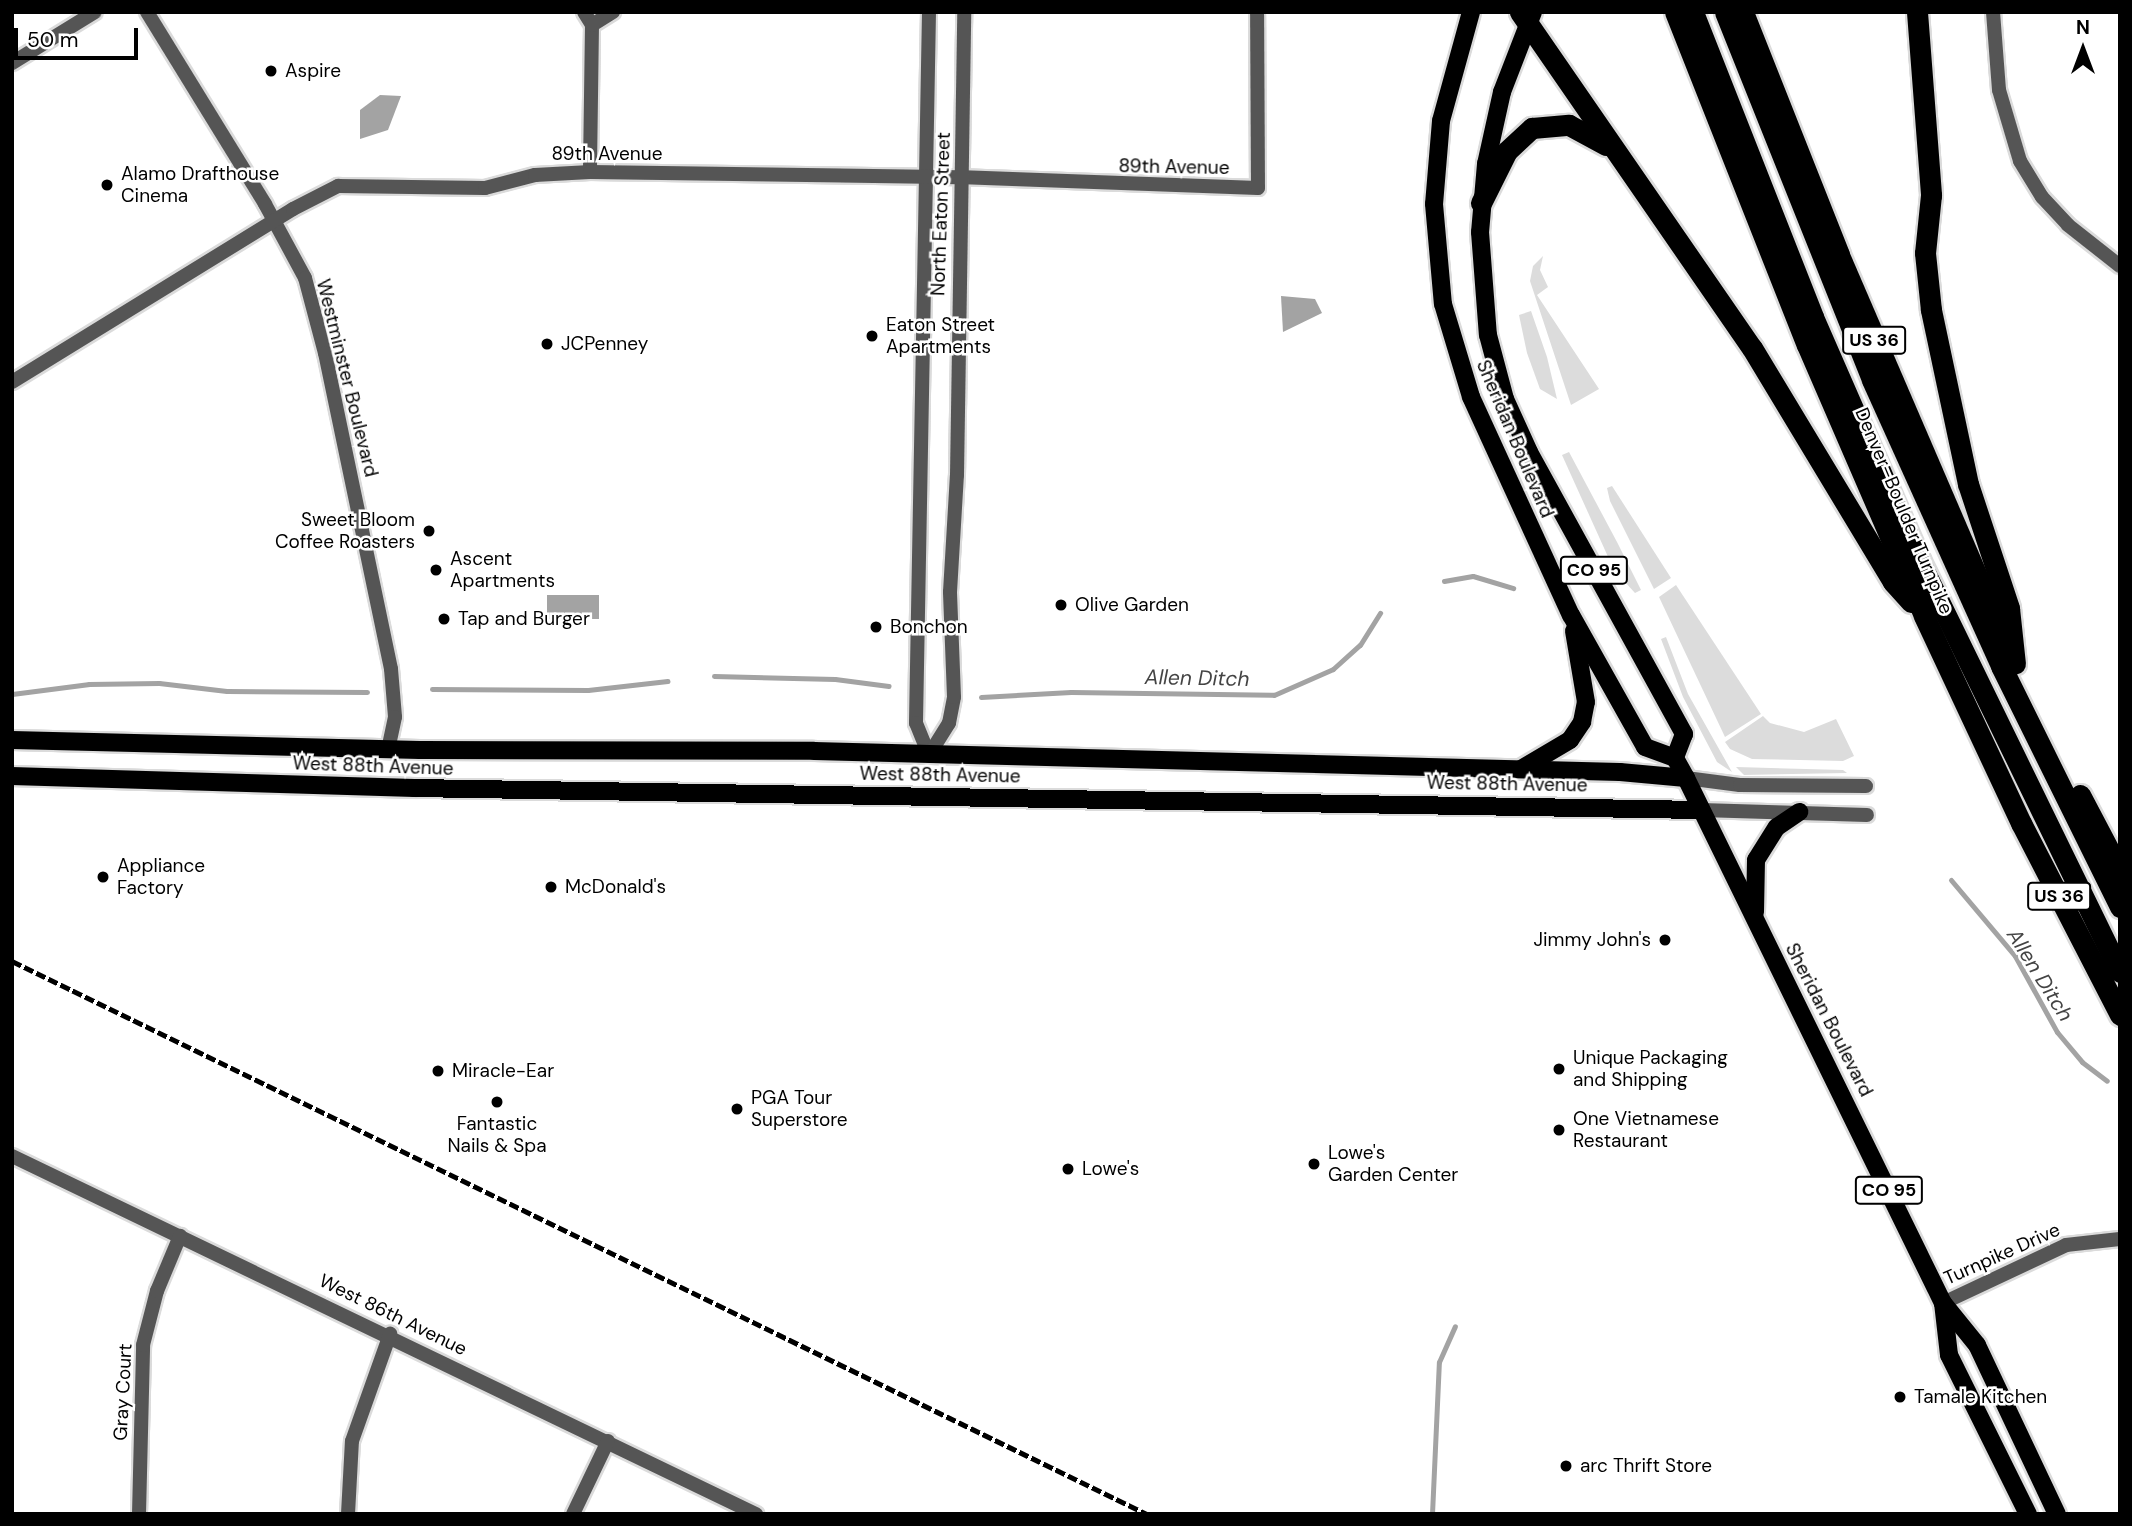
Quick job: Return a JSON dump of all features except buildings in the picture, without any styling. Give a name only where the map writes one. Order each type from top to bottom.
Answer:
[{"type":"highway","name":"Denver–Boulder Turnpike","points":[[1675,12],[1802,332],[1924,616],[2021,822],[2120,1015]]},
{"type":"highway","points":[[1693,12],[1804,295],[1920,562],[2120,972]]},
{"type":"highway","points":[[1725,12],[1878,392],[2001,666],[2120,906]]},
{"type":"highway","name":"Denver–Boulder Turnpike","points":[[1743,12],[1860,305],[2015,663],[2120,872]]},
{"type":"highway","points":[[1917,12],[1931,195],[1925,253],[1931,310],[1968,484],[2009,608],[2015,663]]},
{"type":"highway","points":[[1527,16],[1620,159],[1758,357],[1893,582],[1924,616]]},
{"type":"highway","points":[[1481,203],[1507,150],[1532,128],[1577,128],[1596,137],[1620,159]]},
{"type":"main road","name":"Sheridan Boulevard","points":[[1471,12],[1450,79],[1438,143],[1434,215],[1440,283],[1471,397],[1572,615],[1645,747],[1675,758],[1686,778],[1943,1303],[1978,1345],[2057,1514]]},
{"type":"main road","name":"Sheridan Boulevard","points":[[1527,16],[1498,104],[1481,203],[1484,310],[1505,399],[1529,452],[1684,734],[1675,758]]},
{"type":"main road","points":[[1518,771],[1570,740],[1584,716],[1586,702],[1572,615]]},
{"type":"main road","name":"West 88th Avenue","points":[[12,740],[387,749],[929,755],[1686,778]]},
{"type":"main road","name":"West 88th Avenue","points":[[12,776],[414,788],[1701,810]]},
{"type":"main road","points":[[1756,922],[1752,881],[1756,860],[1777,827],[1800,812]]},
{"type":"main road","name":"Sheridan Boulevard","points":[[1943,1303],[1950,1355],[2028,1514]]},
{"type":"street","points":[[12,63],[95,12]]},
{"type":"street","name":"Westminster Boulevard","points":[[146,12],[275,221],[305,278],[355,491],[391,669],[395,717],[387,749]]},
{"type":"street","points":[[590,172],[588,18],[613,12]]},
{"type":"street","name":"North Eaton Street","points":[[929,12],[923,177],[916,723],[929,755]]},
{"type":"street","name":"North Eaton Street","points":[[929,755],[949,723],[954,696],[950,592],[964,12]]},
{"type":"street","name":"89th Avenue","points":[[12,382],[275,221],[338,186],[485,188],[535,175],[590,172],[958,177],[990,181],[1258,188],[1257,12]]},
{"type":"street","points":[[1993,12],[1998,90],[2020,161],[2042,197],[2068,225],[2120,265]]},
{"type":"street","name":"West 88th Avenue","points":[[1686,778],[1740,785],[1866,786]]},
{"type":"street","name":"West 88th Avenue","points":[[1701,810],[1867,815]]},
{"type":"street","name":"West 86th Avenue","points":[[12,1156],[390,1334],[756,1514]]},
{"type":"street","name":"Gray Court","points":[[139,1514],[143,1345],[158,1291],[180,1236]]},
{"type":"street","name":"Turnpike Drive","points":[[1943,1303],[2066,1245],[2120,1239]]},
{"type":"street","points":[[348,1514],[352,1441],[390,1334]]},
{"type":"street","points":[[573,1514],[608,1441]]},
{"type":"shaded area","points":[[380,95],[401,96],[388,130],[360,139],[360,110]]},
{"type":"shaded area","points":[[1543,256],[1540,270],[1548,287],[1537,295],[1599,389],[1571,405],[1530,281],[1533,266]]},
{"type":"shaded area","points":[[1281,296],[1315,299],[1322,313],[1283,332]]},
{"type":"shaded area","points":[[1531,311],[1547,357],[1557,399],[1540,389],[1527,353],[1519,315]]},
{"type":"shaded area","points":[[1569,452],[1641,590],[1635,593],[1614,570],[1562,455]]},
{"type":"shaded area","points":[[1612,486],[1671,578],[1654,589],[1610,501],[1607,488]]},
{"type":"shaded area","points":[[1676,585],[1761,714],[1725,737],[1659,597]]},
{"type":"shaded area","name":"Ascent Apartments","points":[[547,595],[599,595],[599,619],[547,619]]},
{"type":"shaded area","points":[[1666,637],[1688,694],[1732,772],[1717,762],[1683,697],[1661,639]]},
{"type":"shaded area","points":[[1763,716],[1770,723],[1804,732],[1836,719],[1854,756],[1843,761],[1752,759],[1730,749],[1725,742]]},
{"type":"shaded area","points":[[1736,767],[1843,770],[1847,773],[1744,775]]},
{"type":"waterway","name":"Allen Ditch","points":[[1444,581],[1473,576],[1513,588]]},
{"type":"waterway","name":"Allen Ditch","points":[[981,697],[1071,692],[1274,695],[1333,669],[1360,645],[1380,613]]},
{"type":"waterway","points":[[714,676],[835,679],[889,686]]},
{"type":"waterway","points":[[432,689],[588,690],[667,681]]},
{"type":"waterway","points":[[12,694],[89,684],[159,683],[227,691],[367,692]]},
{"type":"waterway","name":"Allen Ditch","points":[[1951,880],[2015,956],[2057,1032],[2082,1062],[2107,1081]]},
{"type":"waterway","points":[[1432,1514],[1439,1362],[1455,1326]]},
{"type":"railway","points":[[12,961],[1147,1514]]},
{"type":"place","name":"Aspire","points":[[271,71]]},
{"type":"place","name":"Alamo Drafthouse Cinema","points":[[107,185]]},
{"type":"place","name":"Eaton Street Apartments","points":[[872,336]]},
{"type":"place","name":"JCPenney","points":[[547,344]]},
{"type":"place","name":"Sweet Bloom Coffee Roasters","points":[[429,531]]},
{"type":"place","name":"Ascent Apartments","points":[[436,570]]},
{"type":"place","name":"Olive Garden","points":[[1061,605]]},
{"type":"place","name":"Tap and Burger","points":[[444,619]]},
{"type":"place","name":"Bonchon","points":[[876,627]]},
{"type":"place","name":"Appliance Factory","points":[[103,877]]},
{"type":"place","name":"McDonald's","points":[[551,887]]},
{"type":"place","name":"Jimmy John's","points":[[1665,940]]},
{"type":"place","name":"Unique Packaging and Shipping","points":[[1559,1069]]},
{"type":"place","name":"Miracle-Ear","points":[[438,1071]]},
{"type":"place","name":"Fantastic Nails & Spa","points":[[497,1102]]},
{"type":"place","name":"PGA Tour Superstore","points":[[737,1109]]},
{"type":"place","name":"One Vietnamese Restaurant","points":[[1559,1130]]},
{"type":"place","name":"Lowe's Garden Center","points":[[1314,1164]]},
{"type":"place","name":"Lowe's","points":[[1068,1169]]},
{"type":"place","name":"Tamale Kitchen","points":[[1900,1397]]},
{"type":"place","name":"arc Thrift Store","points":[[1566,1466]]}]
